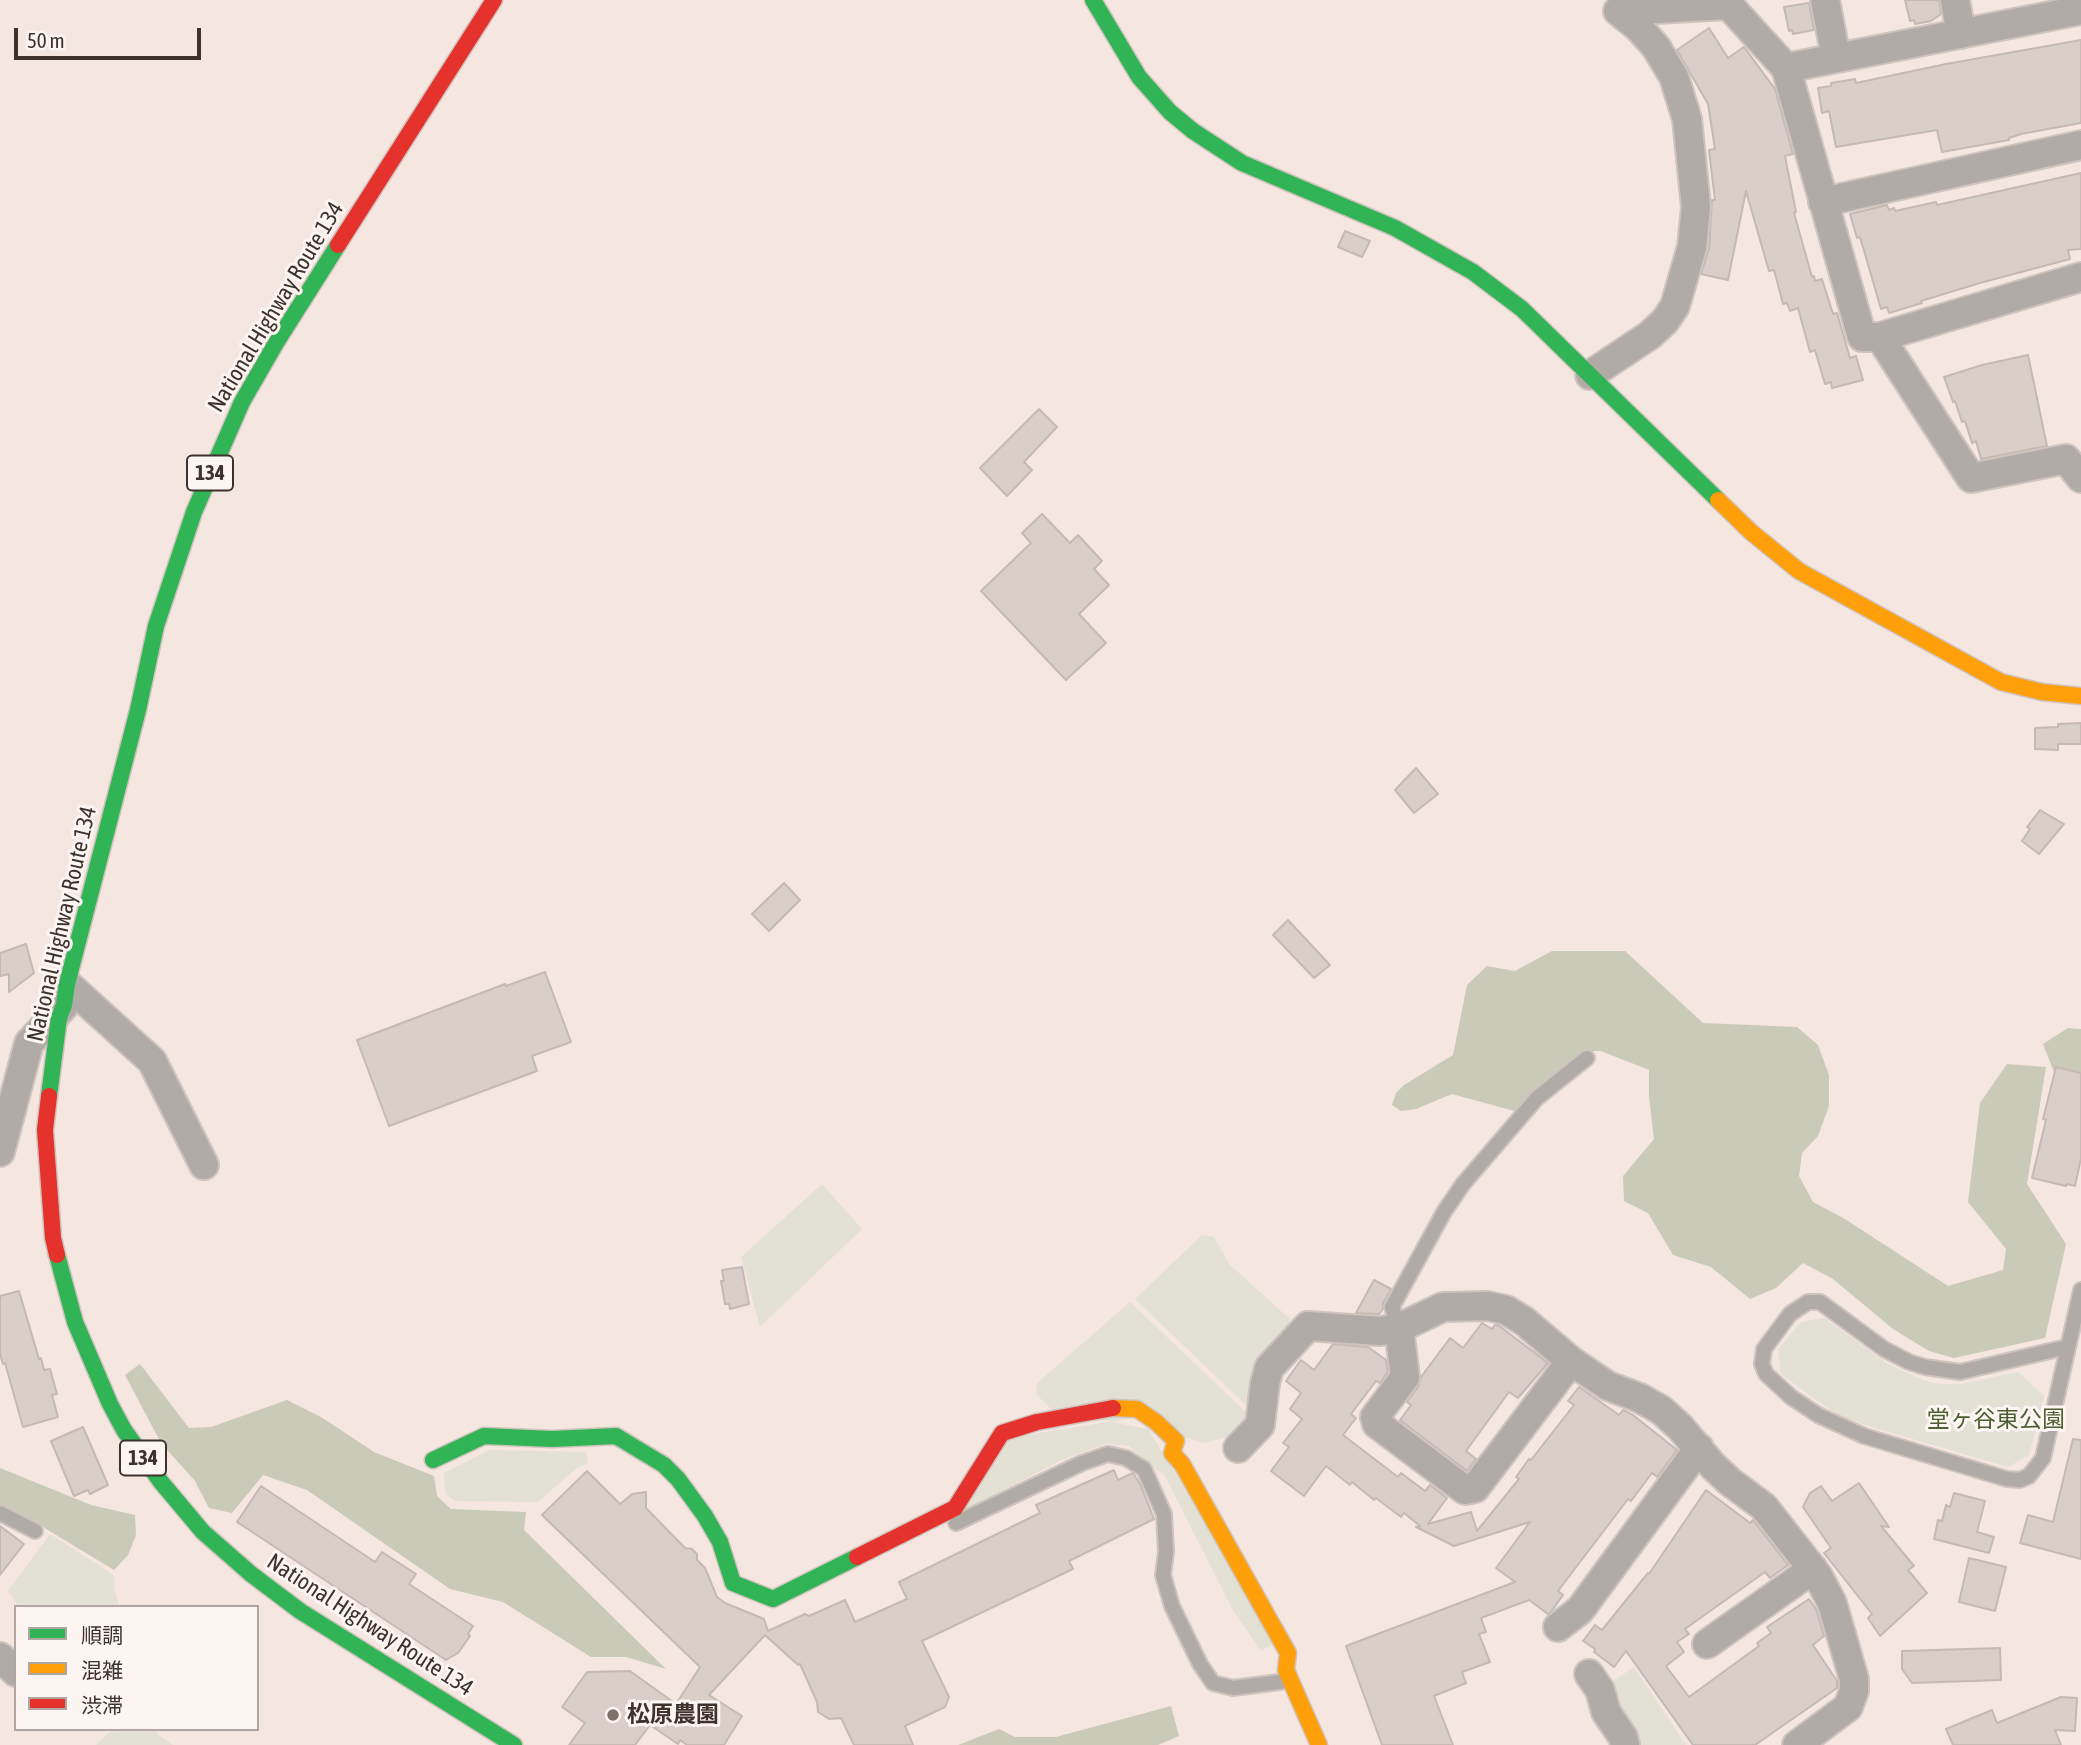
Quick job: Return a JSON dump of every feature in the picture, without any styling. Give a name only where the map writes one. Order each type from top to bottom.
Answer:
[{"type":"main road","name":"National Highway Route 134","points":[[494,0],[276,343],[242,402],[199,500],[156,626],[138,710],[60,1018],[45,1130],[53,1238],[75,1322],[110,1404],[124,1430],[161,1482],[203,1532],[251,1574],[300,1611],[514,1745]]},
{"type":"main road","points":[[1093,0],[1139,76],[1170,112],[1193,131],[1242,163],[1395,228],[1473,272],[1522,309],[1751,532],[1799,571],[1992,678],[2022,688],[2081,696]]},
{"type":"main road","points":[[433,1460],[484,1436],[552,1439],[616,1436],[664,1465],[678,1479],[720,1542],[733,1583],[773,1600],[955,1508],[1002,1433],[1110,1408],[1137,1409],[1176,1441],[1172,1453],[1182,1464],[1288,1653],[1286,1670],[1320,1745]]},
{"type":"street","points":[[1825,0],[1836,58]]},
{"type":"street","points":[[1955,0],[1961,34]]},
{"type":"street","points":[[1590,374],[1650,335],[1665,321],[1675,306],[1692,247],[1696,207],[1687,119],[1674,77],[1656,47],[1638,27],[1618,11],[1726,2],[1786,68],[1861,337],[1880,337],[2081,277]]},
{"type":"street","points":[[1786,68],[2081,10]]},
{"type":"street","points":[[1824,202],[2081,145]]},
{"type":"street","points":[[1880,337],[1971,478],[2066,459],[2081,478]]},
{"type":"street","points":[[0,1152],[29,1042],[66,995],[152,1061],[204,1165]]},
{"type":"street","points":[[1238,1448],[1260,1425],[1269,1368],[1308,1326],[1380,1331],[1399,1328],[1443,1307],[1488,1306],[1506,1310],[1608,1386],[1640,1398],[1661,1410],[1729,1481],[1764,1507],[1812,1569],[1832,1603],[1854,1686],[1848,1707],[1797,1745]]},
{"type":"street","points":[[1399,1328],[1405,1377],[1375,1417],[1377,1424],[1465,1490],[1475,1488],[1571,1361]]},
{"type":"street","points":[[1558,1627],[1580,1610],[1584,1588],[1636,1518],[1699,1448]]},
{"type":"street","points":[[1707,1645],[1812,1569]]},
{"type":"street","points":[[0,1657],[14,1670]]},
{"type":"street","points":[[1589,1674],[1600,1690],[1606,1712],[1625,1745]]},
{"type":"lane","points":[[1399,1328],[1392,1307],[1444,1212],[1463,1184],[1537,1098],[1587,1058]]},
{"type":"lane","points":[[2067,1347],[1960,1372],[1925,1367],[1884,1349],[1820,1302],[1808,1302],[1790,1314],[1764,1349],[1762,1364],[1766,1374],[1791,1397],[1864,1436],[2007,1479],[2020,1480],[2029,1476],[2043,1458],[2081,1290]]},
{"type":"lane","points":[[859,1556],[932,1534],[1082,1463],[1108,1454],[1126,1458],[1144,1469],[1164,1514],[1166,1552],[1163,1575],[1172,1606],[1200,1664],[1213,1683],[1233,1688],[1291,1681]]},
{"type":"lane","points":[[0,1513],[35,1531]]},
{"type":"green space","points":[[1552,951],[1625,951],[1703,1023],[1797,1027],[1818,1045],[1829,1075],[1829,1106],[1818,1136],[1802,1153],[1799,1176],[1813,1202],[1845,1219],[1948,1286],[2003,1270],[2006,1249],[1968,1202],[1980,1103],[2007,1064],[2046,1067],[2027,1184],[2066,1244],[2045,1338],[1954,1358],[1929,1351],[1893,1329],[1833,1279],[1803,1263],[1776,1288],[1750,1299],[1711,1267],[1673,1255],[1648,1213],[1624,1201],[1623,1176],[1654,1139],[1649,1070],[1601,1051],[1582,1051],[1518,1112],[1452,1094],[1416,1109],[1401,1111],[1392,1105],[1396,1093],[1404,1085],[1453,1055],[1467,985],[1487,966],[1515,971]]},
{"type":"green space","points":[[2068,1028],[2081,1029],[2081,1083],[2058,1082],[2043,1044]]},
{"type":"green space","points":[[822,1184],[862,1229],[760,1327],[741,1257]]},
{"type":"green space","points":[[1202,1235],[1214,1237],[1229,1264],[1290,1319],[1288,1334],[1252,1411],[1135,1299]]},
{"type":"green space","points":[[1130,1302],[1248,1414],[1228,1437],[1203,1443],[1182,1436],[1052,1410],[1037,1395],[1036,1384]]},
{"type":"green space","name":"堂ヶ谷東公園","points":[[1824,1318],[1888,1364],[1923,1380],[1938,1384],[1962,1384],[2018,1372],[2044,1396],[2029,1455],[2008,1467],[1868,1426],[1841,1416],[1817,1401],[1781,1374],[1778,1349],[1801,1322]]},
{"type":"green space","points":[[140,1364],[189,1428],[211,1427],[287,1400],[321,1417],[374,1452],[434,1476],[437,1496],[451,1509],[526,1512],[524,1530],[666,1669],[626,1657],[591,1657],[503,1602],[450,1589],[307,1490],[263,1475],[232,1513],[209,1508],[195,1481],[161,1443],[125,1375]]},
{"type":"green space","points":[[1141,1417],[1277,1642],[1261,1651],[1233,1610],[1165,1476],[1129,1446],[1106,1444],[1064,1459],[962,1511],[1007,1438]]},
{"type":"green space","points":[[489,1450],[586,1452],[588,1464],[578,1467],[538,1502],[455,1501],[445,1494],[444,1473]]},
{"type":"green space","points":[[0,1468],[91,1505],[135,1515],[136,1535],[128,1555],[114,1570],[38,1524],[0,1507]]},
{"type":"green space","points":[[50,1534],[115,1576],[114,1589],[119,1605],[18,1605],[8,1591]]},
{"type":"green space","points":[[1634,1667],[1686,1745],[1635,1745],[1607,1690],[1612,1682]]},
{"type":"green space","points":[[1171,1706],[1179,1736],[1158,1745],[958,1745],[999,1729],[1015,1737],[1056,1737]]},
{"type":"green space","points":[[113,1731],[156,1731],[173,1745],[96,1745]]},
{"type":"building","points":[[1905,0],[1939,0],[1941,14],[1931,21],[1915,24],[1914,20],[1910,21]]},
{"type":"building","points":[[1809,3],[1814,30],[1793,34],[1792,30],[1789,31],[1784,7]]},
{"type":"building","points":[[1709,28],[1728,58],[1744,47],[1775,89],[1793,154],[1785,156],[1796,212],[1794,213],[1812,277],[1814,276],[1815,281],[1822,279],[1833,314],[1837,313],[1850,358],[1856,356],[1863,380],[1832,388],[1831,382],[1825,384],[1815,350],[1810,352],[1798,308],[1790,311],[1787,303],[1783,304],[1774,270],[1769,271],[1746,191],[1728,280],[1701,274],[1709,249],[1712,200],[1715,200],[1709,150],[1715,149],[1708,104],[1677,50]]},
{"type":"building","points":[[2081,40],[2081,123],[1942,152],[1937,130],[1836,147],[1829,111],[1822,113],[1818,88],[1831,86],[1831,83],[1855,79],[1856,83]]},
{"type":"building","points":[[2081,173],[2081,249],[2068,250],[2070,259],[1980,283],[1889,313],[1887,307],[1881,309],[1860,237],[1857,238],[1850,214],[1887,205],[1889,210],[1894,208],[1895,211],[1936,202],[1937,205]]},
{"type":"building","points":[[1345,231],[1370,241],[1362,257],[1338,247]]},
{"type":"building","points":[[2028,355],[2047,446],[1981,459],[1976,441],[1972,443],[1965,421],[1962,422],[1944,377]]},
{"type":"building","points":[[1039,409],[1057,427],[1024,462],[1032,470],[1007,496],[980,468]]},
{"type":"building","points":[[1042,514],[1070,543],[1078,535],[1102,561],[1094,569],[1109,585],[1079,614],[1106,643],[1066,680],[981,591],[1031,543],[1022,533]]},
{"type":"building","points":[[2081,723],[2081,744],[2058,744],[2058,750],[2035,749],[2035,728]]},
{"type":"building","points":[[1416,768],[1438,794],[1414,813],[1395,790]]},
{"type":"building","points":[[2040,810],[2064,824],[2039,854],[2022,841],[2030,829],[2027,827]]},
{"type":"building","points":[[784,883],[800,900],[769,931],[752,914]]},
{"type":"building","points":[[1288,920],[1330,965],[1314,978],[1273,935]]},
{"type":"building","points":[[26,944],[34,973],[9,992],[9,974],[0,976],[0,953]]},
{"type":"building","points":[[545,972],[571,1042],[532,1056],[537,1071],[389,1126],[357,1040],[505,984],[506,986]]},
{"type":"building","points":[[2056,1067],[2081,1073],[2081,1158],[2075,1186],[2032,1178]]},
{"type":"building","points":[[742,1267],[749,1304],[730,1309],[729,1304],[725,1304],[722,1270]]},
{"type":"building","points":[[1374,1280],[1391,1289],[1383,1303],[1383,1309],[1379,1314],[1356,1313]]},
{"type":"building","points":[[19,1291],[39,1359],[41,1358],[44,1370],[50,1369],[57,1394],[52,1395],[58,1417],[23,1427],[0,1354],[0,1296]]},
{"type":"building","points":[[1482,1323],[1492,1329],[1498,1325],[1548,1363],[1518,1398],[1509,1392],[1466,1451],[1476,1459],[1467,1471],[1400,1420],[1411,1405],[1407,1402],[1418,1387],[1421,1377],[1450,1338],[1463,1348]]},
{"type":"building","points":[[1333,1344],[1368,1347],[1386,1360],[1388,1372],[1380,1383],[1376,1381],[1351,1414],[1356,1418],[1343,1435],[1398,1477],[1401,1473],[1425,1491],[1430,1485],[1447,1498],[1428,1524],[1471,1512],[1477,1531],[1519,1479],[1516,1477],[1529,1459],[1531,1460],[1574,1405],[1568,1401],[1579,1387],[1619,1415],[1623,1410],[1633,1415],[1677,1450],[1657,1477],[1652,1473],[1631,1501],[1628,1499],[1558,1591],[1563,1595],[1551,1612],[1548,1614],[1529,1600],[1481,1618],[1486,1632],[1479,1634],[1490,1662],[1462,1672],[1466,1683],[1434,1696],[1453,1745],[1382,1745],[1346,1646],[1515,1582],[1496,1568],[1530,1522],[1454,1546],[1416,1527],[1420,1526],[1404,1513],[1401,1517],[1352,1482],[1350,1485],[1326,1466],[1304,1496],[1271,1471],[1289,1447],[1283,1443],[1302,1419],[1290,1409],[1301,1393],[1286,1381],[1301,1360],[1314,1370]]},
{"type":"building","points":[[83,1427],[108,1485],[90,1494],[88,1490],[74,1496],[51,1441]]},
{"type":"building","points":[[2073,1439],[2081,1440],[2081,1559],[2020,1543],[2028,1515],[2053,1522]]},
{"type":"building","points":[[1114,1470],[1118,1480],[1133,1473],[1154,1519],[1069,1561],[1073,1569],[922,1641],[949,1697],[945,1707],[905,1726],[913,1745],[854,1745],[841,1718],[829,1719],[818,1712],[817,1702],[800,1664],[765,1635],[709,1695],[742,1716],[724,1745],[687,1745],[680,1740],[678,1744],[650,1725],[635,1745],[569,1745],[585,1723],[562,1707],[587,1672],[630,1671],[676,1704],[700,1667],[542,1515],[587,1471],[620,1504],[632,1494],[646,1492],[646,1508],[685,1548],[692,1549],[697,1554],[697,1560],[705,1568],[717,1597],[764,1619],[768,1631],[845,1600],[855,1622],[907,1599],[899,1582],[1040,1513],[1036,1505]]},
{"type":"building","points":[[1859,1483],[1889,1527],[1881,1526],[1914,1566],[1908,1570],[1927,1593],[1880,1636],[1868,1618],[1872,1614],[1824,1553],[1831,1548],[1803,1507],[1810,1493],[1821,1486],[1832,1501]]},
{"type":"building","points":[[261,1486],[375,1562],[382,1552],[416,1574],[409,1584],[473,1626],[468,1634],[470,1636],[458,1653],[446,1660],[237,1522]]},
{"type":"building","points":[[1706,1490],[1750,1523],[1753,1520],[1788,1565],[1770,1578],[1765,1572],[1685,1629],[1689,1634],[1677,1642],[1684,1652],[1666,1666],[1689,1697],[1759,1646],[1757,1643],[1771,1633],[1767,1627],[1809,1599],[1816,1609],[1824,1636],[1813,1645],[1837,1681],[1837,1688],[1755,1745],[1693,1745],[1626,1651],[1614,1667],[1583,1641],[1595,1625],[1602,1630],[1649,1574]]},
{"type":"building","points":[[1954,1493],[1985,1501],[1977,1532],[1994,1537],[1989,1553],[1934,1539],[1938,1520],[1942,1521],[1946,1505],[1950,1507]]},
{"type":"building","points":[[0,1526],[24,1544],[0,1575]]},
{"type":"building","points":[[1969,1558],[2006,1567],[1995,1611],[1959,1602]]},
{"type":"building","points":[[2000,1648],[2001,1680],[1912,1683],[1902,1669],[1902,1651]]},
{"type":"building","points":[[2061,1697],[2077,1698],[2075,1731],[2055,1730],[2061,1745],[1953,1745],[1946,1729],[1992,1710],[1997,1723]]},
{"type":"traffic: fast","points":[[1093,0],[1139,77],[1170,112],[1193,131],[1242,163],[1395,228],[1473,272],[1522,309],[1718,500]]},
{"type":"traffic: fast","points":[[49,1096],[59,1018],[67,984],[138,710],[156,626],[194,512],[242,402],[338,245]]},
{"type":"traffic: fast","points":[[57,1255],[75,1322],[110,1404],[124,1430],[161,1482],[203,1532],[251,1574],[300,1611],[514,1745]]},
{"type":"traffic: fast","points":[[433,1460],[484,1436],[552,1439],[616,1436],[664,1465],[678,1479],[720,1542],[733,1583],[773,1599],[857,1557]]},
{"type":"traffic: slow","points":[[1718,500],[1751,532],[1799,571],[2001,682],[2042,692],[2081,696]]},
{"type":"traffic: slow","points":[[1113,1408],[1137,1409],[1176,1441],[1172,1453],[1182,1464],[1288,1653],[1286,1670],[1319,1745]]},
{"type":"traffic: jam","points":[[338,245],[494,0]]},
{"type":"traffic: jam","points":[[49,1096],[45,1130],[53,1238],[57,1255]]},
{"type":"traffic: jam","points":[[857,1557],[955,1508],[1002,1433],[1037,1422],[1113,1408]]},
{"type":"place","name":"松原農園","points":[[613,1715]]}]
